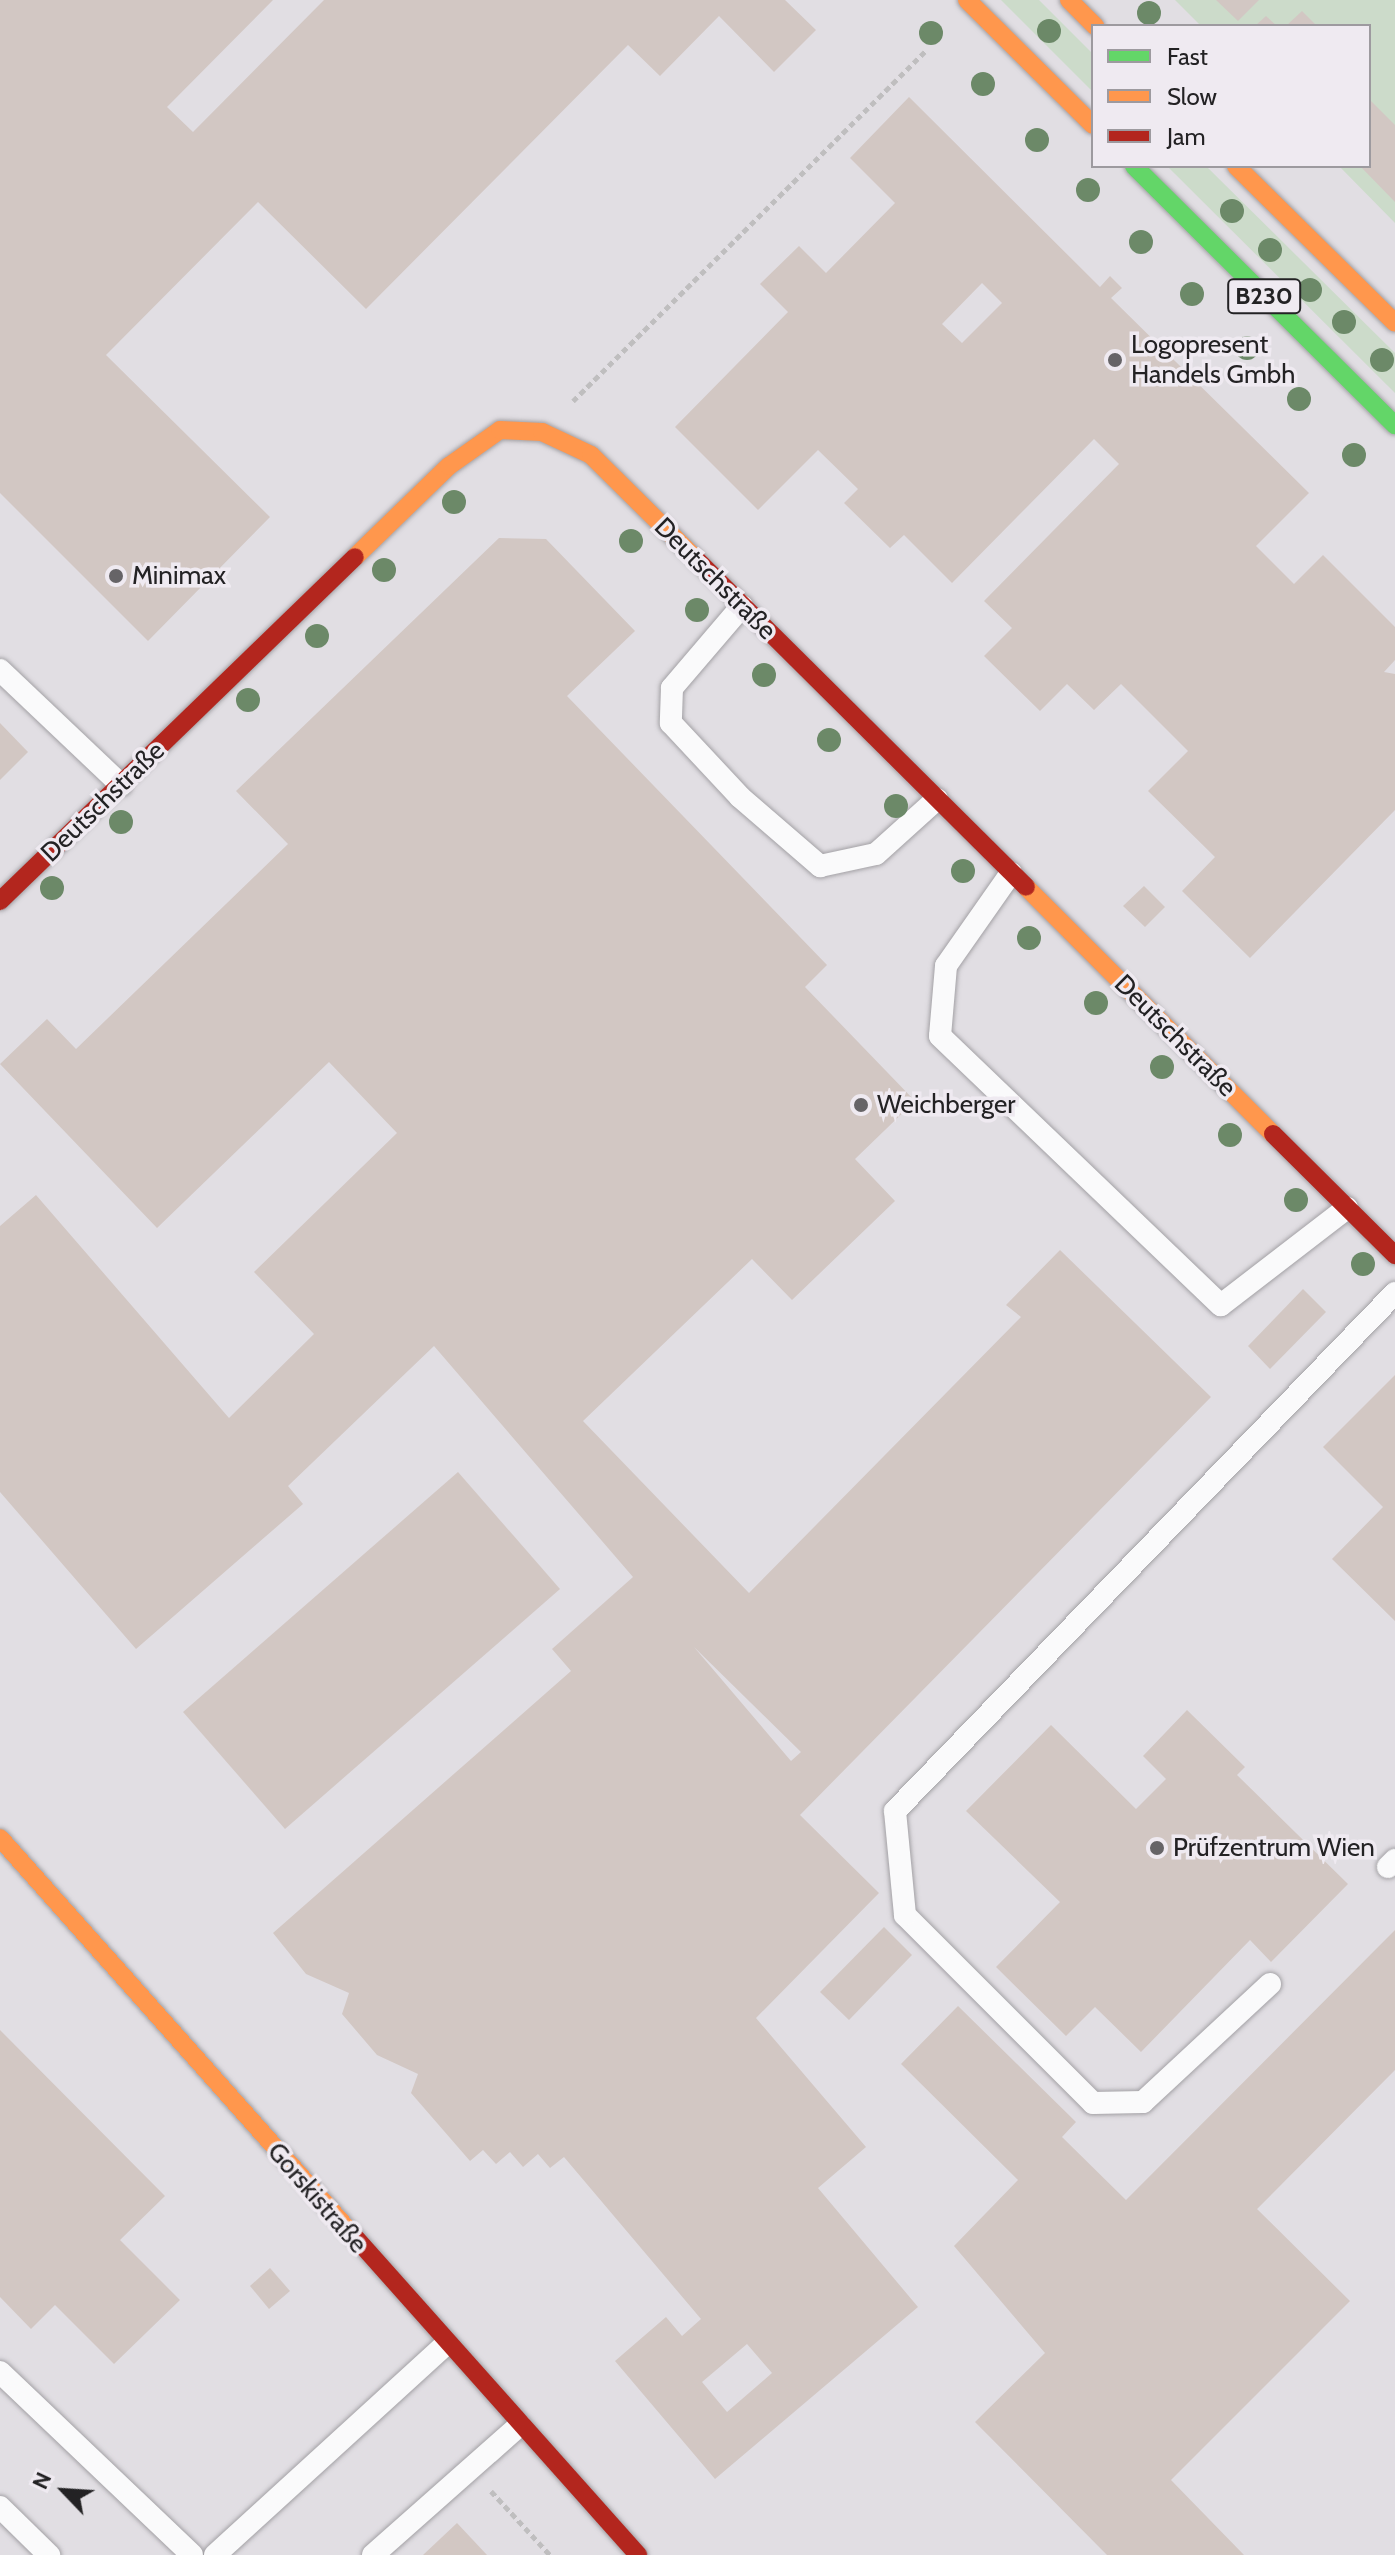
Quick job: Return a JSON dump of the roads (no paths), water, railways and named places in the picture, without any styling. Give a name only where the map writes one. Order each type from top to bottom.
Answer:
[{"type":"street","points":[[967,0],[1091,123]]},
{"type":"street","points":[[1069,0],[1093,24]]},
{"type":"street","name":"B230","points":[[1136,168],[1395,425]]},
{"type":"street","name":"B230","points":[[1238,168],[1395,323]]},
{"type":"street","name":"Deutschstraße","points":[[0,901],[449,466],[500,430],[542,432],[591,455],[1395,1255]]},
{"type":"street","name":"Gorskistraße","points":[[0,1838],[445,2345],[638,2555]]},
{"type":"lane","points":[[742,606],[672,688],[671,723],[740,797],[820,866],[876,854],[937,799]]},
{"type":"lane","points":[[0,670],[121,785]]},
{"type":"lane","points":[[1011,873],[946,966],[940,1036],[1221,1305],[1347,1208]]},
{"type":"lane","points":[[1270,1984],[1143,2102],[1093,2103],[905,1915],[895,1811],[1395,1293]]},
{"type":"lane","points":[[215,2555],[445,2345]]},
{"type":"lane","points":[[0,2372],[192,2555]]},
{"type":"lane","points":[[373,2555],[520,2425]]},
{"type":"lane","points":[[0,2507],[49,2555]]},
{"type":"place","name":"Logopresent Handels Gmbh","points":[[1115,360]]},
{"type":"place","name":"Minimax","points":[[116,576]]},
{"type":"place","name":"Weichberger","points":[[861,1105]]},
{"type":"place","name":"Prüfzentrum Wien","points":[[1157,1848]]}]
